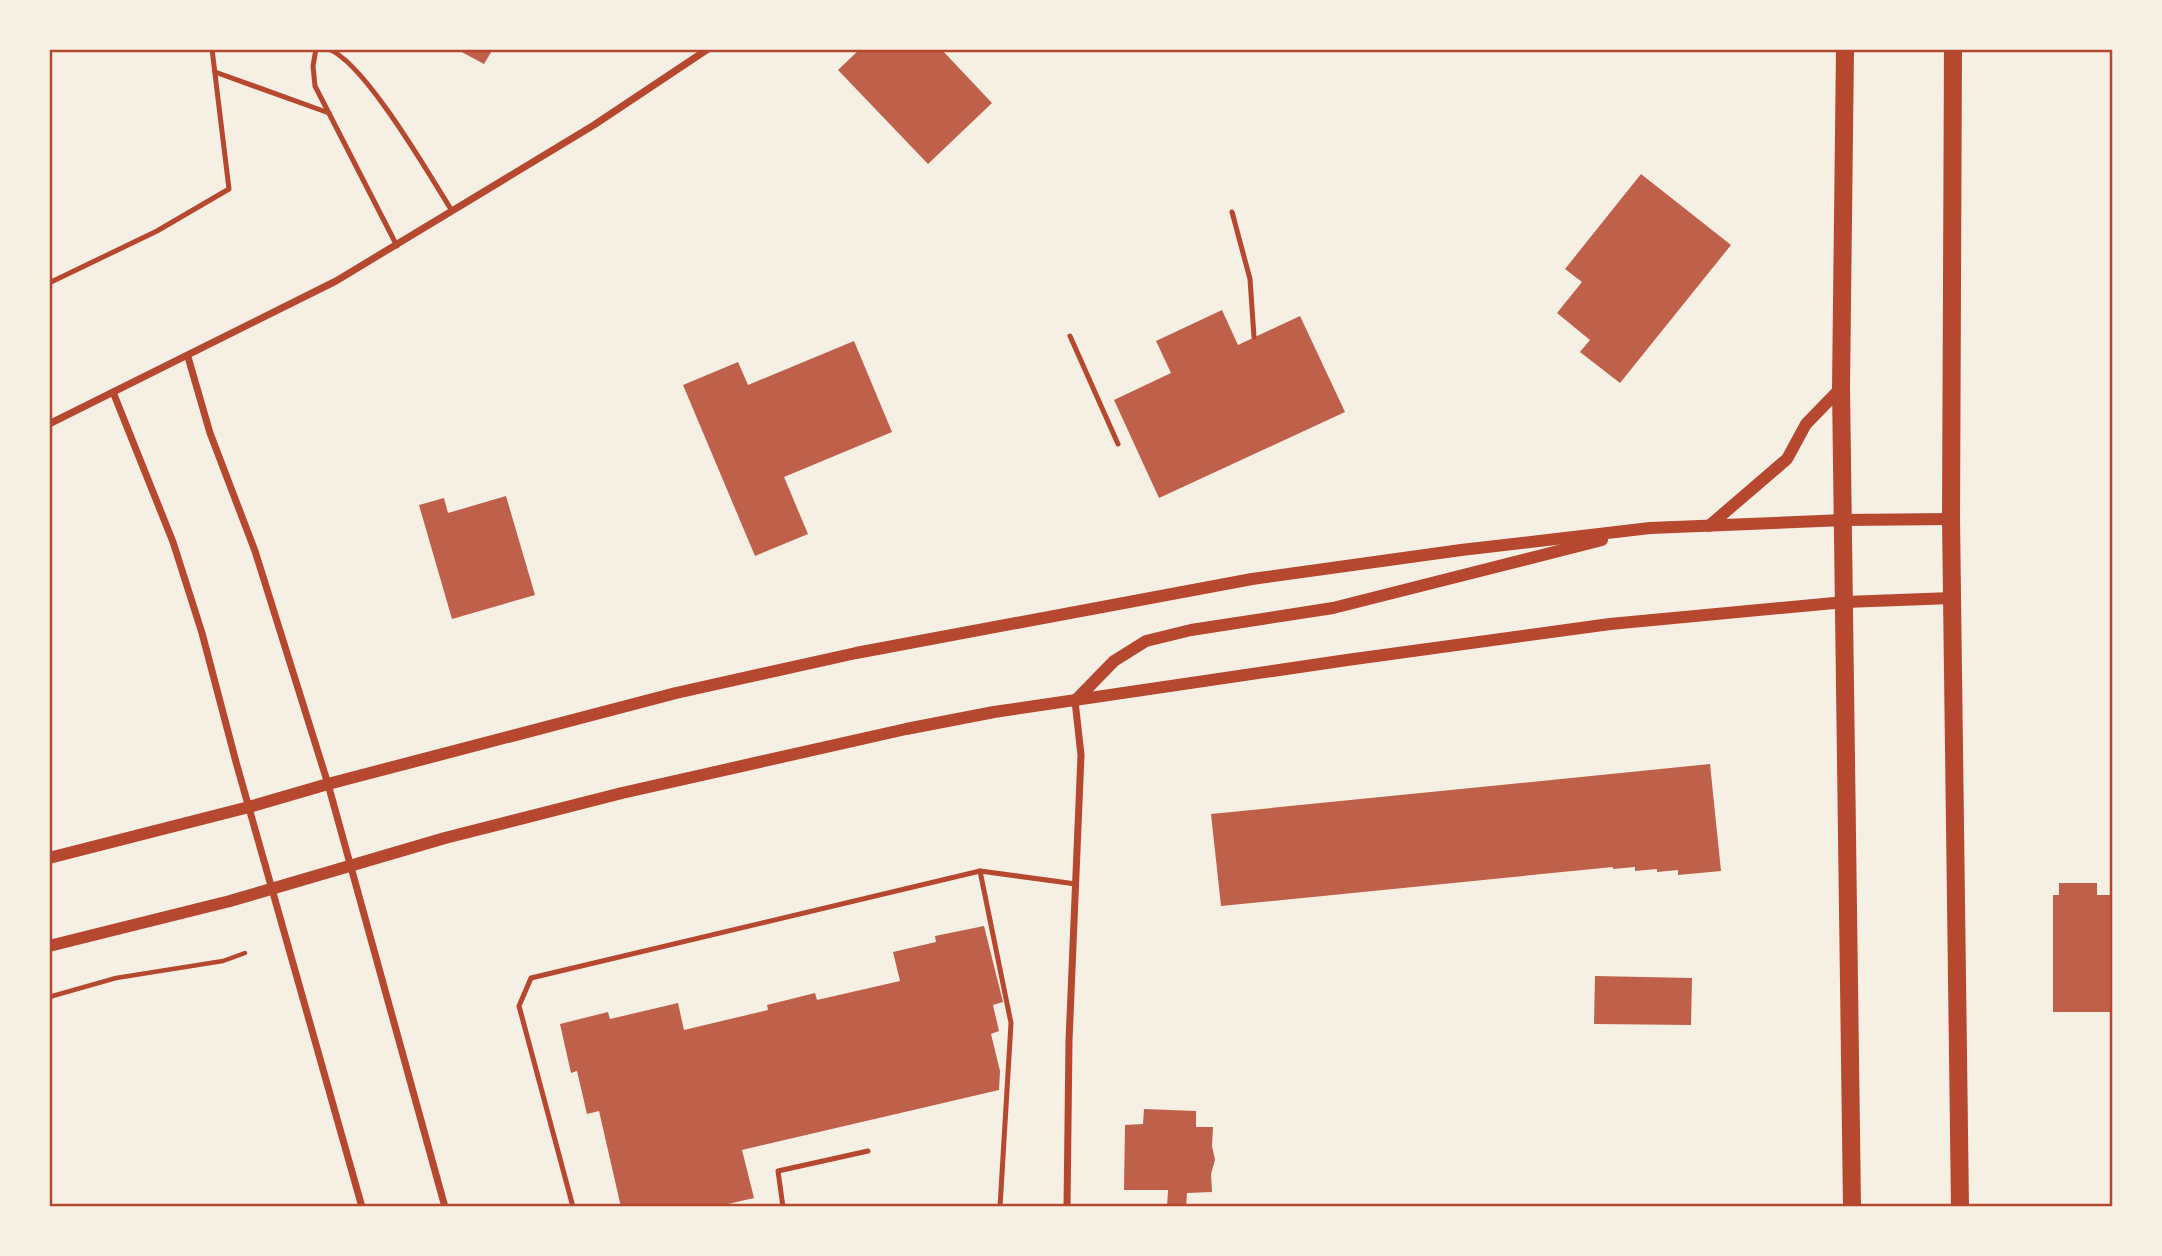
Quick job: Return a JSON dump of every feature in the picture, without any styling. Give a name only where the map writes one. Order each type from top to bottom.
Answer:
[{"type":"main road","points":[[1845,49],[1841,387],[1852,1207]]},
{"type":"main road","points":[[1953,49],[1951,519],[1960,1207]]},
{"type":"street","points":[[49,424],[336,281],[594,125],[708,49]]},
{"type":"street","points":[[188,357],[210,433],[255,551],[328,784],[445,1207]]},
{"type":"street","points":[[1709,526],[1787,459],[1806,424],[1841,387]]},
{"type":"street","points":[[113,392],[173,542],[202,633],[362,1207]]},
{"type":"street","points":[[49,858],[676,693],[917,641],[1252,579],[1461,550],[1650,528],[1844,520],[1951,519]]},
{"type":"street","points":[[1075,701],[1114,661],[1146,640],[1191,630],[1333,608],[1650,528]]},
{"type":"street","points":[[49,946],[230,901],[445,838],[622,793],[906,729],[994,712],[1610,624],[1845,602],[1952,598]]},
{"type":"street","points":[[1067,1207],[1069,1041],[1081,755],[1075,701]]},
{"type":"lane","points":[[49,283],[157,231],[229,189],[212,49]]},
{"type":"lane","points":[[316,49],[313,66],[315,86],[397,246]]},
{"type":"lane","points":[[328,49],[335,51],[353,66],[397,124],[452,211]]},
{"type":"lane","points":[[215,72],[329,113]]},
{"type":"lane","points":[[1232,212],[1250,279],[1254,337]]},
{"type":"lane","points":[[1070,336],[1118,444]]},
{"type":"lane","points":[[980,872],[1011,1023],[1000,1207]]},
{"type":"lane","points":[[573,1207],[519,1006],[531,978],[980,872],[1076,884]]},
{"type":"lane","points":[[783,1207],[778,1171],[868,1151]]},
{"type":"path","points":[[49,997],[116,978],[223,961],[245,953]]},
{"type":"building","points":[[456,49],[493,49],[484,64]]},
{"type":"building","points":[[860,49],[941,49],[992,103],[928,164],[838,70]]},
{"type":"building","points":[[1641,174],[1731,245],[1620,383],[1580,352],[1590,340],[1557,313],[1582,282],[1565,269]]},
{"type":"building","points":[[1222,310],[1238,345],[1300,316],[1345,412],[1159,498],[1114,400],[1171,373],[1156,341]]},
{"type":"building","points":[[854,341],[892,432],[784,477],[808,534],[755,556],[683,385],[738,362],[748,385]]},
{"type":"building","points":[[506,496],[535,595],[452,619],[419,505],[444,498],[448,513]]},
{"type":"building","points":[[1710,764],[1721,871],[1678,875],[1678,870],[1635,871],[1635,867],[1613,867],[1221,906],[1211,814]]},
{"type":"building","points":[[2059,883],[2097,883],[2097,895],[2113,895],[2113,1012],[2053,1012],[2053,895],[2059,895]]},
{"type":"building","points":[[984,926],[1003,1002],[993,1005],[999,1031],[991,1034],[1000,1071],[999,1090],[742,1150],[754,1198],[715,1207],[621,1207],[599,1111],[587,1114],[577,1071],[571,1073],[560,1024],[608,1012],[610,1019],[678,1003],[684,1030],[768,1010],[767,1005],[815,993],[817,1000],[900,981],[893,952],[936,942],[935,936]]},
{"type":"building","points":[[1595,976],[1692,978],[1691,1025],[1594,1024]]},
{"type":"building","points":[[1144,1109],[1196,1111],[1196,1127],[1213,1127],[1212,1146],[1215,1160],[1211,1174],[1212,1192],[1187,1193],[1186,1207],[1167,1207],[1168,1190],[1124,1190],[1125,1125],[1143,1124]]}]
